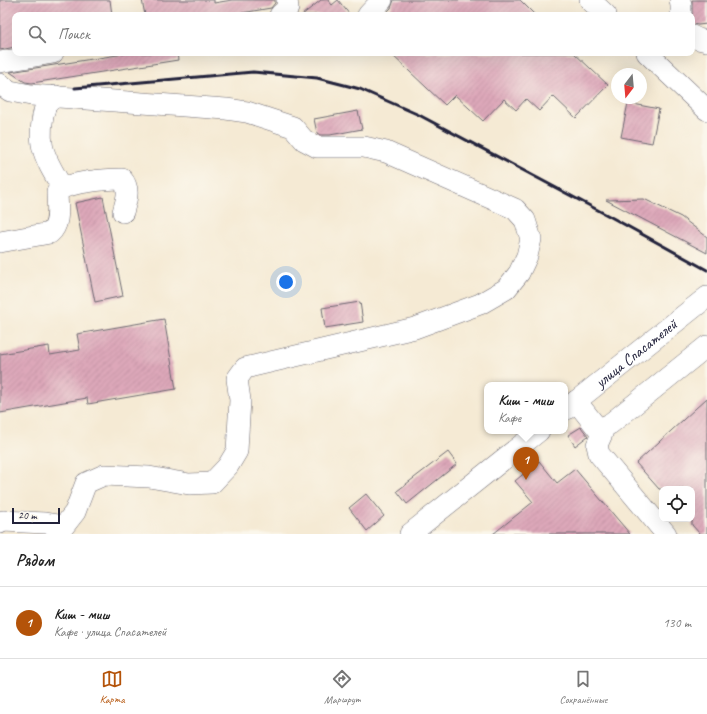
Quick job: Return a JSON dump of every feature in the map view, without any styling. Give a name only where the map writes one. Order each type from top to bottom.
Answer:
[{"type":"street","points":[[283,12],[288,8],[287,0]]},
{"type":"street","points":[[371,12],[382,0]]},
{"type":"street","points":[[590,0],[603,12]]},
{"type":"street","points":[[680,0],[681,12]]},
{"type":"street","points":[[695,38],[707,41]]},
{"type":"street","points":[[0,62],[35,56]]},
{"type":"street","points":[[650,56],[706,107]]},
{"type":"street","points":[[0,84],[10,90],[31,94],[226,109],[246,112],[293,127],[304,140],[317,147],[364,147],[386,152],[515,209],[525,220],[531,239],[527,256],[519,273],[506,289],[480,304],[415,328],[245,368],[237,379],[240,400],[237,451],[228,466],[212,483],[189,484],[149,477],[104,475],[86,483],[75,512],[64,526],[45,523],[0,523]]},
{"type":"street","points":[[56,96],[46,104],[40,131],[41,144],[45,159],[62,188]]},
{"type":"street","points":[[0,242],[50,233],[54,230],[57,220],[57,192],[67,186],[103,180],[122,179],[128,191],[123,212]]},
{"type":"street","name":"улица Спасателей","points":[[571,406],[707,297]]},
{"type":"street","points":[[599,429],[610,424],[707,346]]},
{"type":"street","points":[[571,406],[599,429],[602,434],[597,445],[599,454],[666,534]]},
{"type":"street","points":[[410,534],[535,434]]},
{"type":"building","points":[[0,0],[110,0],[112,12],[12,12],[12,48],[0,50]]},
{"type":"building","points":[[142,0],[214,0],[214,3],[232,0],[275,0],[275,3],[271,8],[248,12],[144,12]]},
{"type":"building","points":[[321,0],[328,0],[332,5],[338,0],[348,12],[306,12]]},
{"type":"building","points":[[394,0],[520,0],[532,12],[387,12],[391,8]]},
{"type":"building","points":[[692,0],[707,0],[707,24],[695,24],[695,12],[692,12]]},
{"type":"building","points":[[111,56],[177,56],[178,60],[32,83],[25,82],[10,72]]},
{"type":"building","points":[[393,56],[577,56],[608,85],[576,118],[553,96],[539,111],[526,99],[516,110],[504,99],[483,121],[455,95],[445,105]]},
{"type":"building","points":[[628,104],[659,109],[652,143],[621,137]]},
{"type":"building","points":[[358,111],[362,129],[330,135],[320,135],[317,133],[314,119]]},
{"type":"building","points":[[103,197],[123,296],[95,302],[75,203]]},
{"type":"building","points":[[644,199],[681,217],[707,237],[707,253],[606,200]]},
{"type":"building","points":[[360,302],[363,322],[325,328],[322,308]]},
{"type":"building","points":[[164,319],[176,389],[88,404],[87,398],[0,413],[0,354],[49,346],[50,355],[80,350],[77,334]]},
{"type":"building","points":[[707,398],[707,534],[700,534],[692,525],[692,522],[695,522],[695,486],[659,486],[659,489],[636,463]]},
{"type":"building","points":[[581,427],[588,436],[575,446],[568,435]]},
{"type":"building","points":[[448,452],[457,464],[407,504],[397,491]]},
{"type":"building","points":[[539,461],[557,483],[575,469],[630,534],[493,534],[533,502],[515,481]]},
{"type":"building","points":[[366,494],[384,516],[367,531],[349,508]]},
{"type":"railway","points":[[75,88],[253,72],[317,78],[360,89],[419,115],[707,270]]},
{"type":"place","name":"Киш - миш","points":[[526,480]]}]
